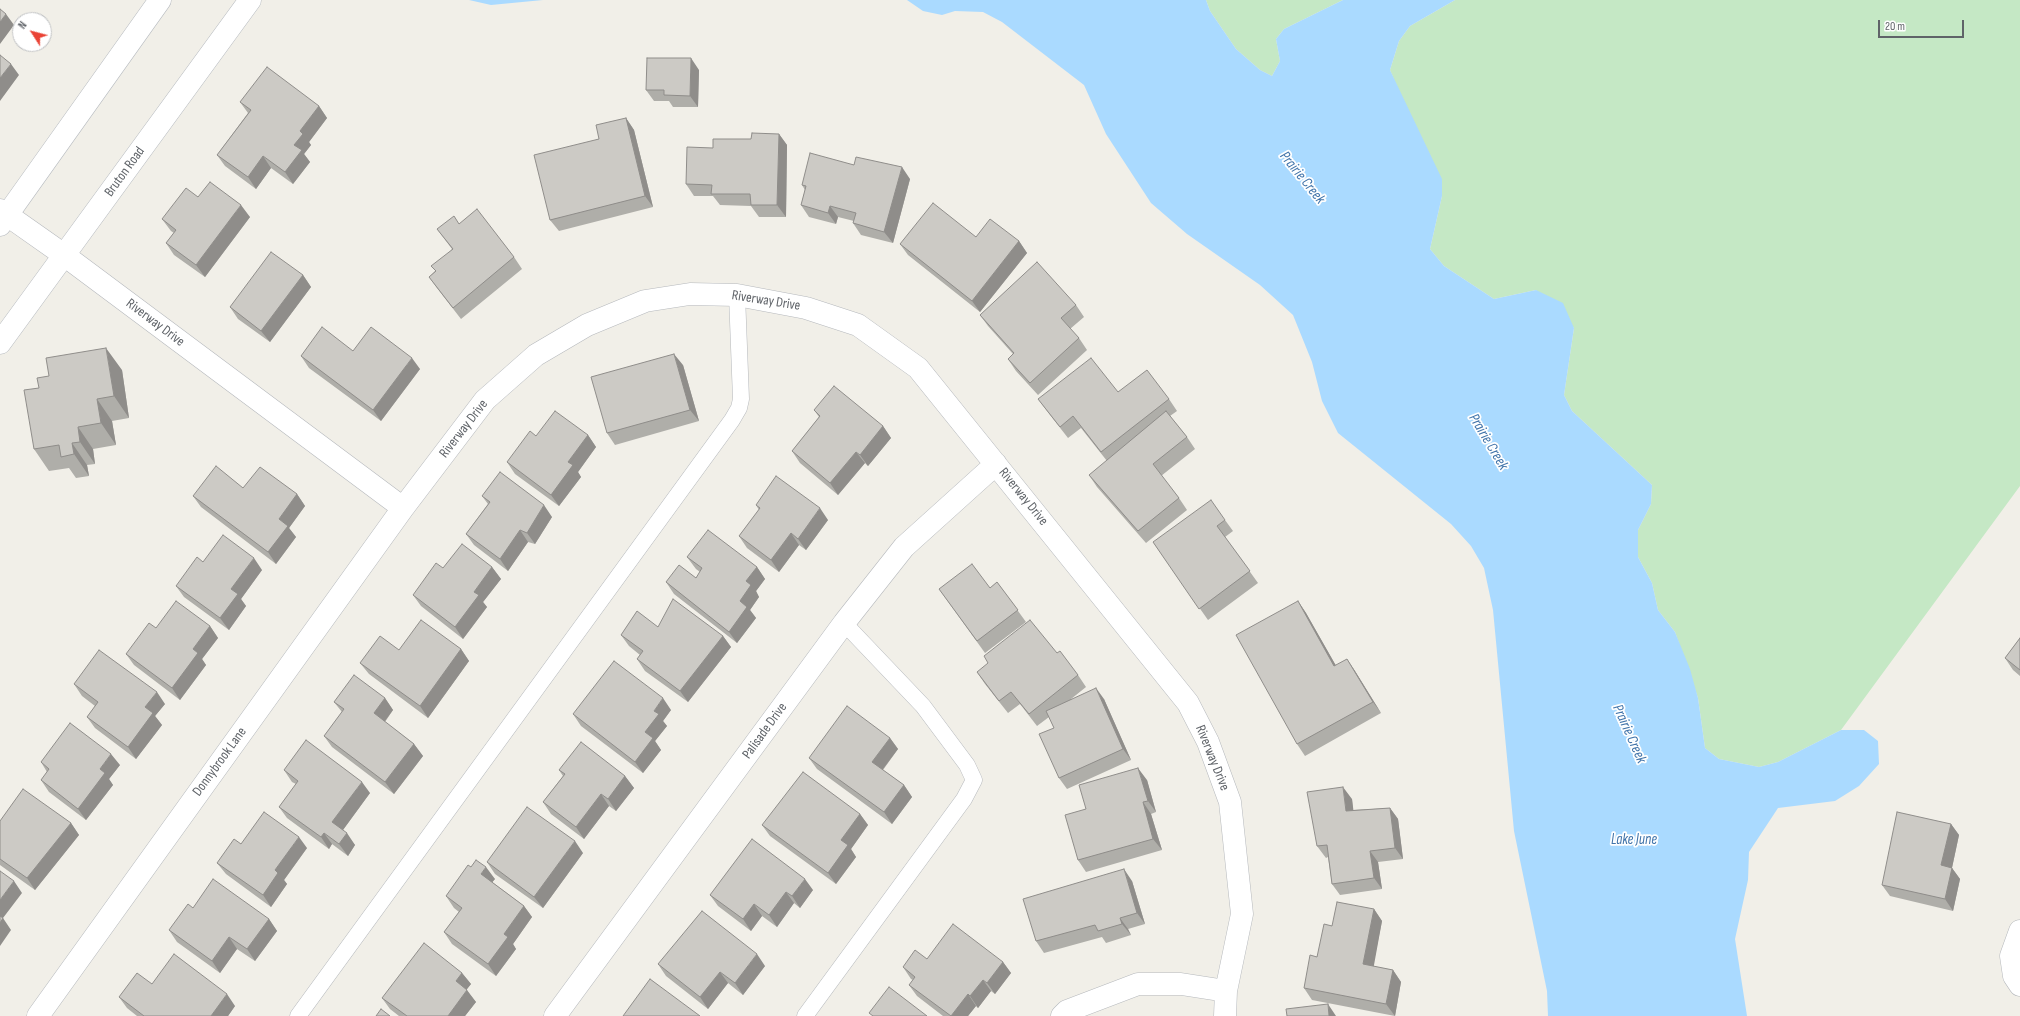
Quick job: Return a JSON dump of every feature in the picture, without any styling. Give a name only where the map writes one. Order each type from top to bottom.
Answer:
[{"type":"street","points":[[2,217],[160,0]]},
{"type":"street","name":"Bruton Road","points":[[0,343],[250,0]]},
{"type":"street","name":"Riverway Drive","points":[[2,217],[64,255],[403,508],[485,400],[536,355],[587,325],[645,300],[690,294],[737,295],[806,308],[858,325],[918,368],[1188,703],[1208,742],[1230,802],[1242,914],[1226,991],[1224,1016]]},
{"type":"street","name":"Palisade Drive","points":[[555,1016],[844,623],[904,547],[996,464]]},
{"type":"street","name":"Donnybrook Lane","points":[[38,1016],[403,508]]},
{"type":"street","points":[[2020,931],[2011,956],[2014,976],[2020,985]]},
{"type":"street","points":[[1062,1016],[1067,1011],[1138,984],[1181,984],[1226,991]]},
{"type":"lane","points":[[298,1016],[732,420],[741,400],[737,295]]},
{"type":"lane","points":[[805,1016],[964,799],[974,780],[968,765],[923,706],[844,623]]},
{"type":"green space","points":[[1206,0],[1343,0],[1284,29],[1276,39],[1280,61],[1272,76],[1260,70],[1236,49],[1210,11]]},
{"type":"green space","points":[[1455,0],[2020,0],[2020,486],[1841,730],[1778,762],[1759,767],[1719,759],[1705,748],[1698,698],[1675,632],[1658,610],[1652,583],[1638,557],[1638,530],[1651,504],[1652,485],[1572,411],[1564,395],[1574,328],[1536,290],[1494,299],[1444,266],[1430,249],[1442,196],[1390,70],[1399,41],[1410,26]]},
{"type":"water","points":[[469,0],[543,0],[491,5]]},
{"type":"water","name":"Lake June","points":[[907,0],[1206,0],[1210,11],[1236,49],[1260,70],[1272,76],[1280,61],[1276,39],[1284,29],[1343,0],[1455,0],[1410,26],[1399,41],[1390,70],[1442,179],[1442,196],[1430,249],[1444,266],[1494,299],[1536,290],[1563,303],[1574,328],[1564,395],[1572,411],[1652,485],[1651,504],[1638,530],[1638,557],[1652,583],[1658,610],[1675,632],[1690,669],[1698,698],[1705,748],[1719,759],[1759,767],[1778,762],[1841,730],[1864,730],[1878,741],[1879,764],[1859,786],[1835,801],[1778,808],[1749,852],[1748,880],[1735,939],[1747,1016],[1548,1016],[1547,991],[1514,831],[1493,610],[1484,568],[1471,546],[1451,524],[1338,433],[1322,401],[1312,362],[1293,315],[1260,285],[1187,234],[1151,203],[1106,134],[1084,85],[1002,22],[983,12],[955,11],[942,15],[923,11]]},
{"type":"building","points":[[0,9],[6,14],[0,22]]},
{"type":"building","points":[[0,55],[11,64],[0,78]]},
{"type":"building","points":[[647,58],[691,58],[690,96],[664,95],[664,90],[646,90]]},
{"type":"building","points":[[267,67],[319,106],[300,131],[303,134],[294,145],[302,150],[285,172],[263,156],[248,177],[217,155],[251,110],[240,102]]},
{"type":"building","points":[[626,118],[645,196],[550,220],[534,155],[599,139],[596,125]]},
{"type":"building","points":[[752,133],[779,134],[777,205],[751,205],[750,194],[711,194],[712,185],[686,184],[687,147],[713,148],[713,139],[751,139]]},
{"type":"building","points":[[810,153],[854,165],[856,157],[902,167],[884,232],[853,223],[856,213],[830,206],[828,213],[801,205],[806,186],[802,185]]},
{"type":"building","points":[[210,182],[241,205],[196,265],[166,243],[176,230],[162,219],[186,188],[198,197]]},
{"type":"building","points":[[933,203],[976,237],[990,219],[1019,241],[972,301],[900,244]]},
{"type":"building","points":[[477,209],[514,257],[453,308],[429,277],[436,271],[431,266],[453,249],[437,229],[454,216],[459,224]]},
{"type":"building","points":[[271,252],[303,275],[261,331],[230,307]]},
{"type":"building","points":[[1037,262],[1076,305],[1061,318],[1079,338],[1030,383],[1008,359],[1014,353],[980,315]]},
{"type":"building","points":[[322,327],[353,351],[371,327],[412,358],[373,410],[301,356]]},
{"type":"building","points":[[106,348],[114,396],[97,399],[101,423],[78,427],[80,442],[72,443],[74,454],[61,457],[59,445],[34,449],[24,390],[39,388],[37,378],[49,376],[46,358]]},
{"type":"building","points":[[674,354],[690,410],[607,433],[591,377]]},
{"type":"building","points":[[1091,358],[1118,392],[1147,370],[1169,399],[1101,452],[1073,416],[1060,427],[1038,399]]},
{"type":"building","points":[[834,386],[883,426],[860,455],[856,452],[830,483],[792,451],[820,416],[814,410]]},
{"type":"building","points":[[555,411],[588,435],[568,462],[573,465],[551,495],[507,462],[530,431],[536,436]]},
{"type":"building","points":[[1166,411],[1187,437],[1153,464],[1179,498],[1138,531],[1089,475]]},
{"type":"building","points":[[216,466],[243,488],[260,467],[297,494],[279,519],[288,526],[268,552],[193,496]]},
{"type":"building","points":[[500,472],[544,505],[527,533],[520,530],[500,559],[466,534],[490,502],[482,496]]},
{"type":"building","points":[[776,476],[820,508],[798,539],[791,533],[771,560],[739,536],[760,508],[756,505]]},
{"type":"building","points":[[1211,500],[1225,520],[1217,526],[1250,571],[1199,609],[1153,542]]},
{"type":"building","points":[[708,530],[757,567],[746,581],[751,585],[740,601],[747,607],[729,632],[666,582],[679,565],[696,578],[702,568],[687,557]]},
{"type":"building","points":[[223,535],[254,558],[231,589],[238,594],[220,618],[176,586],[197,557],[203,562]]},
{"type":"building","points":[[462,544],[492,567],[474,592],[479,595],[455,627],[413,595],[436,563],[443,568]]},
{"type":"building","points":[[972,564],[990,588],[997,582],[1018,610],[977,641],[939,589]]},
{"type":"building","points":[[673,599],[723,636],[680,691],[637,659],[643,651],[621,635],[637,611],[658,627]]},
{"type":"building","points":[[176,601],[210,626],[193,649],[198,653],[172,688],[126,654],[149,623],[156,628]]},
{"type":"building","points":[[1298,601],[1334,666],[1347,659],[1373,702],[1297,744],[1236,635]]},
{"type":"building","points":[[421,620],[461,649],[420,706],[360,663],[380,636],[399,650]]},
{"type":"building","points":[[1030,620],[1057,653],[1060,651],[1078,675],[1029,714],[1011,692],[999,701],[977,672],[988,663],[984,656]]},
{"type":"building","points":[[2020,638],[2020,670],[2005,658]]},
{"type":"building","points":[[99,650],[157,692],[145,707],[153,713],[128,747],[87,717],[98,702],[74,684]]},
{"type":"building","points":[[614,661],[663,698],[654,711],[659,714],[645,732],[653,738],[635,762],[573,714]]},
{"type":"building","points":[[354,675],[385,698],[374,713],[414,744],[385,782],[324,736],[344,709],[334,702]]},
{"type":"building","points":[[1096,688],[1123,749],[1059,778],[1039,734],[1054,728],[1046,711]]},
{"type":"building","points":[[847,706],[890,738],[872,762],[904,785],[884,812],[809,758]]},
{"type":"building","points":[[70,723],[111,754],[100,769],[105,773],[78,809],[41,780],[49,769],[41,762]]},
{"type":"building","points":[[306,740],[362,782],[332,822],[347,833],[339,844],[324,833],[321,837],[279,807],[298,781],[284,770]]},
{"type":"building","points":[[581,742],[625,776],[608,799],[601,794],[576,827],[543,802],[565,774],[559,770]]},
{"type":"building","points":[[1138,768],[1148,801],[1143,802],[1153,839],[1078,860],[1065,815],[1086,809],[1079,785]]},
{"type":"building","points":[[803,772],[860,814],[841,840],[848,845],[828,873],[762,825]]},
{"type":"building","points":[[1343,787],[1346,811],[1390,808],[1395,848],[1370,851],[1374,878],[1332,884],[1327,845],[1317,846],[1307,792]]},
{"type":"building","points":[[23,789],[71,823],[27,878],[0,859],[0,821]]},
{"type":"building","points":[[527,807],[575,841],[534,897],[487,862]]},
{"type":"building","points":[[264,812],[299,837],[275,870],[278,873],[263,895],[217,863],[234,839],[241,844]]},
{"type":"building","points":[[1897,812],[1951,824],[1941,865],[1952,868],[1945,899],[1882,885]]},
{"type":"building","points":[[752,839],[805,879],[792,896],[786,892],[769,915],[754,904],[743,919],[710,895]]},
{"type":"building","points":[[476,860],[486,867],[481,874],[524,906],[504,934],[508,937],[488,964],[444,932],[462,908],[446,896],[468,865],[471,867]]},
{"type":"building","points":[[1124,869],[1137,913],[1120,918],[1122,924],[1098,931],[1095,925],[1036,941],[1023,899]]},
{"type":"building","points":[[0,871],[14,881],[0,900]]},
{"type":"building","points":[[213,879],[269,919],[247,949],[229,937],[212,961],[169,930],[188,904],[193,908]]},
{"type":"building","points":[[1337,902],[1374,909],[1363,964],[1393,970],[1386,1004],[1304,988],[1310,955],[1317,957],[1324,924],[1332,926]]},
{"type":"building","points":[[702,911],[757,954],[735,983],[720,972],[700,997],[658,964]]},
{"type":"building","points":[[0,916],[3,918],[0,923]]},
{"type":"building","points":[[953,924],[1003,962],[987,983],[983,980],[970,996],[968,994],[951,1016],[909,985],[915,977],[903,967],[915,950],[927,959]]},
{"type":"building","points":[[424,943],[462,973],[456,981],[467,990],[448,1016],[407,1016],[382,998]]},
{"type":"building","points":[[174,954],[227,994],[211,1016],[144,1016],[119,997],[137,973],[152,984]]},
{"type":"building","points":[[650,979],[700,1016],[623,1016]]},
{"type":"building","points":[[889,987],[927,1016],[873,1016],[869,1013]]},
{"type":"building","points":[[1328,1004],[1329,1016],[1287,1016],[1286,1009]]},
{"type":"building","points":[[381,1009],[390,1016],[376,1016]]},
{"type":"water label","name":"Prairie Creek","points":[[1302,178]]},
{"type":"water label","name":"Prairie Creek","points":[[1488,442]]},
{"type":"water label","name":"Prairie Creek","points":[[1629,734]]}]
